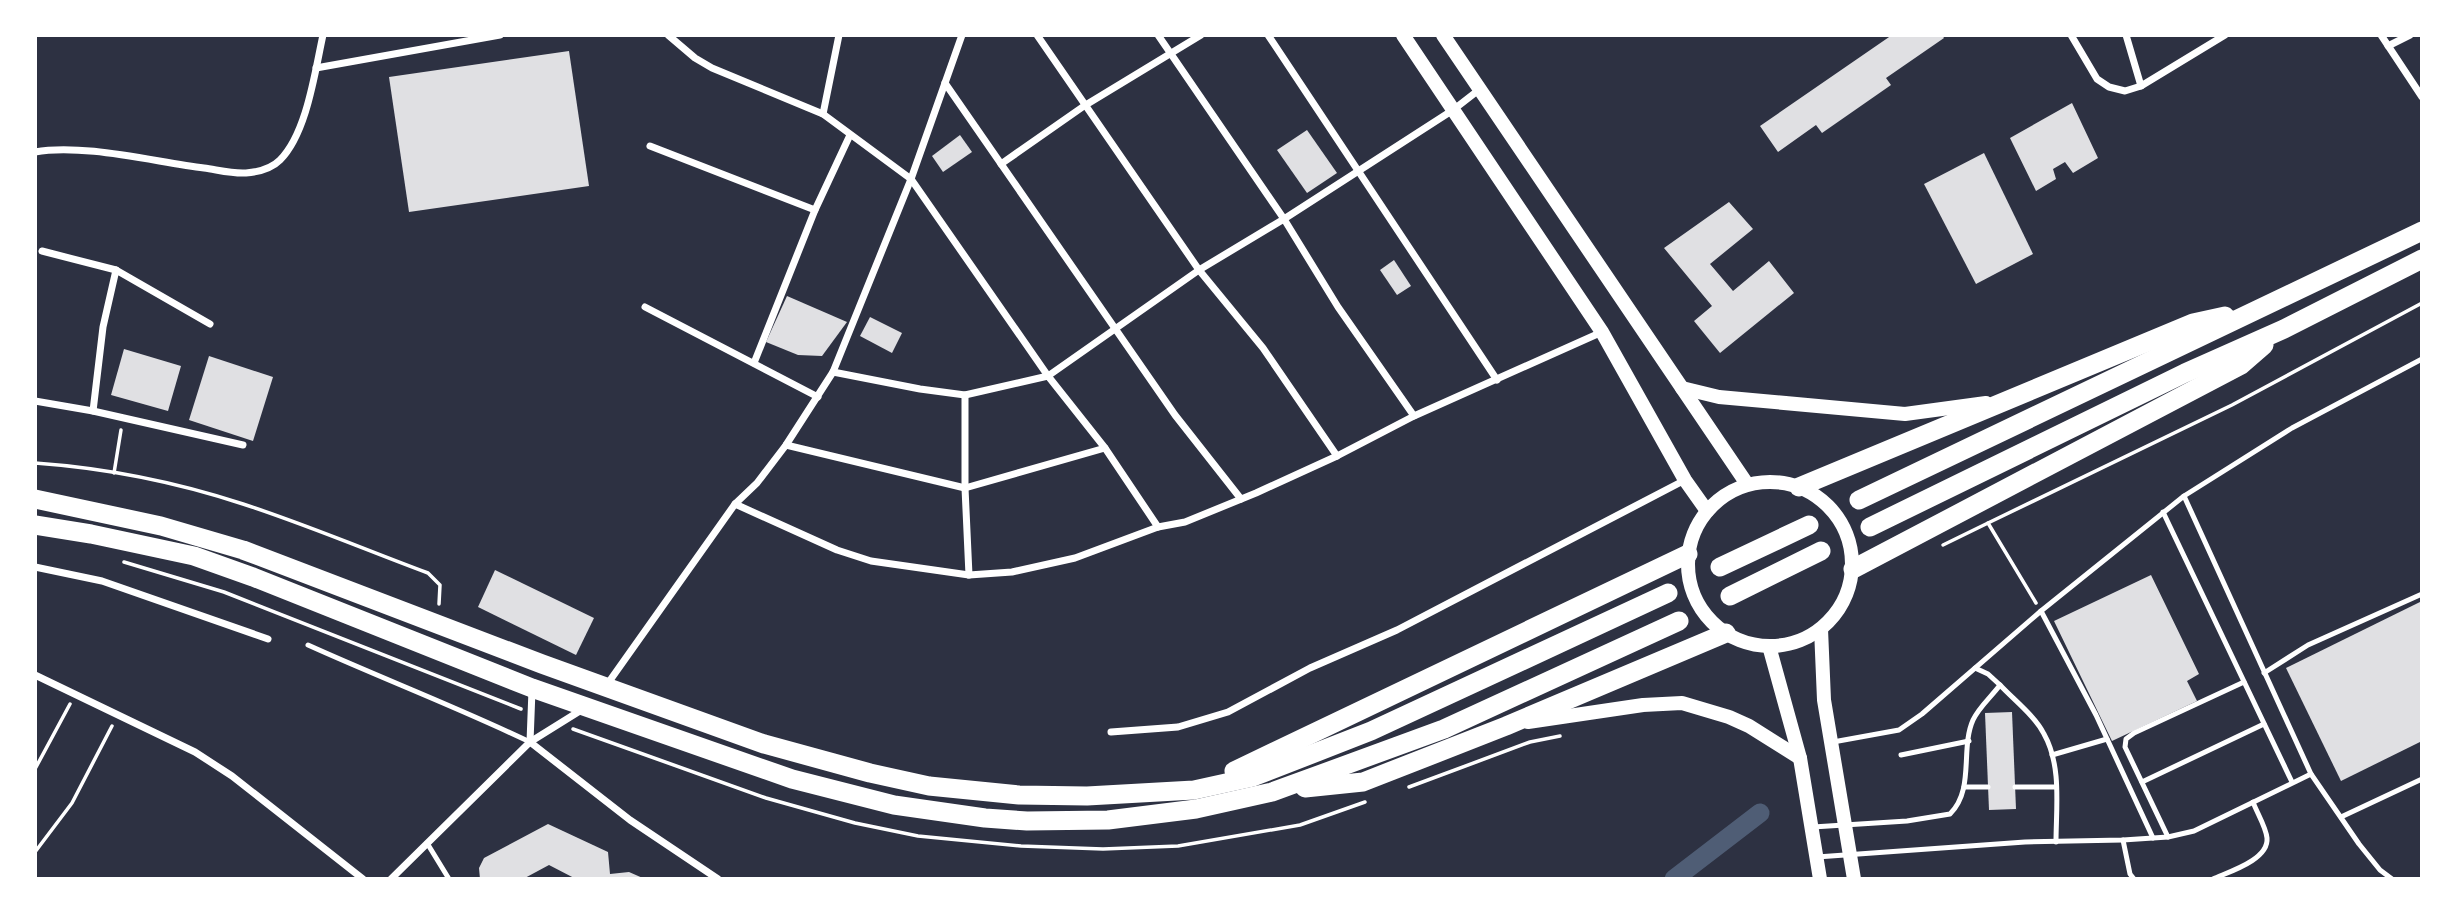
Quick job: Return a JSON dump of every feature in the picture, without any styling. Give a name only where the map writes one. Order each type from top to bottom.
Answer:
[{"type":"highway","points":[[1859,500],[2422,231]]},
{"type":"highway","points":[[1870,527],[2185,373],[2284,329],[2422,259]]},
{"type":"highway","points":[[1799,486],[2193,323],[2257,309]]},
{"type":"highway","points":[[1853,569],[2241,365],[2284,329]]},
{"type":"highway","points":[[35,499],[161,526],[243,550],[764,744],[870,774],[929,786],[1054,797],[1194,790],[1253,776],[1371,732],[1668,593]]},
{"type":"highway","points":[[35,525],[194,556],[532,688],[792,779],[894,805],[1027,821],[1108,820],[1196,810],[1272,792],[1444,729],[1679,621]]},
{"type":"highway","points":[[1720,567],[1809,525]]},
{"type":"highway","points":[[1730,596],[1821,551]]},
{"type":"highway","points":[[1194,790],[1688,554]]},
{"type":"highway","points":[[1272,792],[1363,782],[1506,726],[1726,633]]},
{"type":"main road","points":[[1403,35],[1602,332],[1685,480],[1707,511]]},
{"type":"main road","points":[[1443,35],[1747,484]]},
{"type":"main road","points":[[1682,388],[1719,397],[1905,414],[2007,401]]},
{"type":"main road","points":[[1773,481],[1799,486],[1822,499],[1839,519],[1850,543],[1853,569],[1848,592],[1837,612],[1821,629],[1797,642],[1769,646],[1746,643],[1726,633],[1708,618],[1695,599],[1688,577],[1688,554],[1694,531],[1707,511],[1725,495],[1747,484],[1773,481]]},
{"type":"main road","points":[[1821,629],[1821,672],[1830,743],[1854,879]]},
{"type":"main road","points":[[1769,646],[1800,758],[1820,879]]},
{"type":"main road","points":[[1506,726],[1643,705],[1682,703],[1749,726],[1800,758]]},
{"type":"street","points":[[35,152],[51,149],[105,154],[244,173],[270,167],[278,163],[292,143],[301,122],[323,35]]},
{"type":"street","points":[[316,68],[500,35]]},
{"type":"street","points":[[668,35],[695,58],[712,68],[822,114],[912,179],[1048,376],[1105,447],[1158,527]]},
{"type":"street","points":[[822,114],[839,35]]},
{"type":"street","points":[[606,686],[735,504],[757,482],[786,445],[833,372],[912,179],[962,35]]},
{"type":"street","points":[[1037,35],[1199,270],[1263,348],[1337,456]]},
{"type":"street","points":[[1158,35],[1284,219],[1338,307],[1414,416]]},
{"type":"street","points":[[1001,164],[1084,106],[1201,35]]},
{"type":"street","points":[[1268,35],[1497,380]]},
{"type":"street","points":[[2071,35],[2097,79],[2109,87],[2125,91],[2141,86],[2222,36]]},
{"type":"street","points":[[2126,35],[2141,86]]},
{"type":"street","points":[[2382,35],[2422,97]]},
{"type":"street","points":[[2388,47],[2410,35]]},
{"type":"street","points":[[945,83],[1175,415],[1241,499]]},
{"type":"street","points":[[833,372],[965,395],[1048,376],[1199,270],[1359,171],[1481,89]]},
{"type":"street","points":[[754,363],[815,210],[850,135]]},
{"type":"street","points":[[650,146],[815,210]]},
{"type":"street","points":[[42,251],[116,270],[210,324]]},
{"type":"street","points":[[93,411],[103,327],[116,270]]},
{"type":"street","points":[[645,307],[818,397]]},
{"type":"street","points":[[735,504],[837,550],[871,561],[969,575],[1012,572],[1075,558],[1158,527],[1185,522],[1337,456],[1414,416],[1602,332]]},
{"type":"street","points":[[965,395],[969,575]]},
{"type":"street","points":[[35,401],[243,444]]},
{"type":"street","points":[[786,445],[965,488],[1105,447]]},
{"type":"street","points":[[1111,732],[1178,727],[1228,712],[1310,668],[1409,624],[1685,480]]},
{"type":"street","points":[[35,567],[102,581],[268,639]]},
{"type":"street","points":[[35,675],[195,752],[232,776],[363,879]]},
{"type":"street","points":[[530,742],[532,688]]},
{"type":"street","points":[[391,879],[530,742],[585,707]]},
{"type":"street","points":[[530,742],[630,820],[718,879]]},
{"type":"lane","points":[[1830,743],[1899,730],[1922,715],[2040,611],[2184,496],[2292,428],[2422,359]]},
{"type":"lane","points":[[2184,496],[2311,774],[2379,870],[2392,879]]},
{"type":"lane","points":[[2163,512],[2292,782]]},
{"type":"lane","points":[[2264,673],[2308,645],[2422,594]]},
{"type":"lane","points":[[2040,611],[2107,739],[2153,838]]},
{"type":"lane","points":[[308,645],[400,687],[476,716],[530,742]]},
{"type":"lane","points":[[1975,668],[2000,685],[2044,734],[2052,755],[2056,787],[2056,842]]},
{"type":"lane","points":[[2168,837],[2125,747],[2129,736],[2244,682]]},
{"type":"lane","points":[[1813,827],[1907,821],[1945,816],[1955,809],[1964,787],[1972,722],[2000,685]]},
{"type":"lane","points":[[2142,782],[2264,724]]},
{"type":"lane","points":[[2052,755],[2107,739]]},
{"type":"lane","points":[[1901,755],[1969,741]]},
{"type":"lane","points":[[1817,857],[2025,842],[2123,841],[2168,837],[2194,831],[2311,774]]},
{"type":"lane","points":[[2340,817],[2422,779]]},
{"type":"lane","points":[[1964,787],[1988,787]]},
{"type":"lane","points":[[2015,787],[2056,787]]},
{"type":"lane","points":[[2213,879],[2256,859],[2265,847],[2268,839],[2253,802]]},
{"type":"lane","points":[[2123,841],[2125,856],[2134,879]]},
{"type":"lane","points":[[427,843],[449,879]]},
{"type":"path","points":[[2040,611],[1988,523],[2232,405],[2422,303]]},
{"type":"path","points":[[114,473],[123,418]]},
{"type":"path","points":[[35,463],[65,465],[157,480],[243,504],[428,573],[440,585],[436,624]]},
{"type":"path","points":[[118,560],[224,592],[531,713]]},
{"type":"path","points":[[35,769],[76,693]]},
{"type":"path","points":[[35,852],[72,803],[118,714]]},
{"type":"building","points":[[1892,35],[1942,35],[1944,38],[1886,78],[1891,85],[1822,133],[1816,125],[1778,152],[1760,126]]},
{"type":"building","points":[[569,51],[589,186],[409,212],[389,77]]},
{"type":"building","points":[[2072,103],[2098,158],[2073,173],[2065,162],[2053,169],[2056,179],[2036,191],[2010,138]]},
{"type":"building","points":[[1307,130],[1337,173],[1307,193],[1277,150]]},
{"type":"building","points":[[960,135],[972,152],[943,172],[932,156]]},
{"type":"building","points":[[1984,153],[2033,254],[1976,284],[1924,184]]},
{"type":"building","points":[[1729,202],[1753,229],[1710,264],[1733,291],[1769,261],[1794,293],[1720,353],[1694,321],[1712,306],[1664,248]]},
{"type":"building","points":[[1394,260],[1411,286],[1397,295],[1380,270]]},
{"type":"building","points":[[787,296],[847,322],[822,356],[798,355],[766,342]]},
{"type":"building","points":[[870,317],[902,333],[892,353],[860,336]]},
{"type":"building","points":[[124,349],[181,366],[168,411],[111,395]]},
{"type":"building","points":[[209,356],[273,377],[253,441],[189,420]]},
{"type":"building","points":[[495,570],[594,618],[576,655],[478,607]]},
{"type":"building","points":[[2151,575],[2199,674],[2187,681],[2197,701],[2112,741],[2054,621]]},
{"type":"building","points":[[2422,601],[2422,741],[2341,781],[2286,668]]},
{"type":"building","points":[[2012,712],[2016,809],[1989,810],[1985,713]]},
{"type":"building","points":[[548,824],[608,852],[610,874],[629,872],[645,879],[576,879],[549,865],[523,879],[480,879],[479,868],[484,858]]},
{"type":"waterway","points":[[1674,879],[1760,813]]}]
